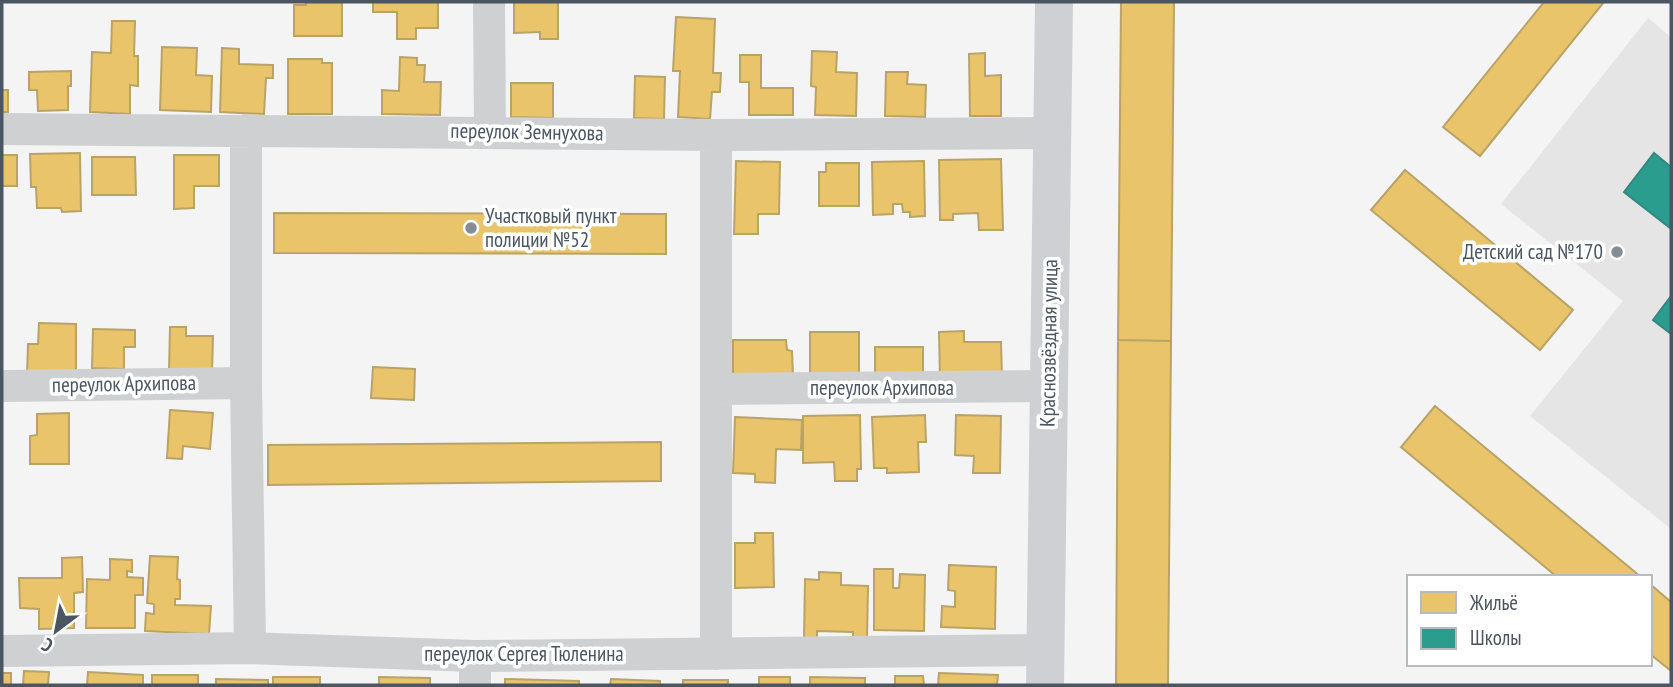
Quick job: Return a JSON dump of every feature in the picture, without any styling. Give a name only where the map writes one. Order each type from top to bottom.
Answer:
[{"type":"street","points":[[488,2],[490,132]]},
{"type":"street","name":"Краснозвёздная улица","points":[[1045,667],[1054,2]]},
{"type":"street","name":"переулок Земнухова","points":[[2,129],[716,135],[1052,133]]},
{"type":"street","points":[[246,130],[250,648]]},
{"type":"street","points":[[716,135],[716,654]]},
{"type":"street","name":"переулок Архипова","points":[[2,386],[246,383]]},
{"type":"street","name":"переулок Архипова","points":[[717,389],[1048,386]]},
{"type":"street","name":"переулок Сергея Тюленина","points":[[2,652],[250,648],[475,670],[716,654],[1045,667]]},
{"type":"shaded area","name":"Детский сад №170","points":[[1648,18],[1671,37],[1671,529],[1530,416],[1623,301],[1501,204]]},
{"type":"building: Жильё","points":[[306,2],[342,2],[342,36],[294,36],[294,5],[306,5]]},
{"type":"building: Жильё","points":[[373,2],[438,2],[438,28],[416,28],[416,39],[397,39],[397,12],[373,12]]},
{"type":"building: Жильё","points":[[514,2],[558,2],[558,39],[540,39],[540,32],[514,33]]},
{"type":"building: Жильё","points":[[1121,2],[1174,2],[1171,341],[1118,340]]},
{"type":"building: Жильё","points":[[1544,2],[1604,2],[1480,156],[1443,127]]},
{"type":"building: Жильё","points":[[676,17],[715,19],[713,73],[721,73],[720,92],[712,92],[710,119],[678,117],[680,71],[673,71]]},
{"type":"building: Жильё","points":[[112,21],[135,21],[134,56],[138,56],[138,86],[130,85],[130,114],[90,112],[92,52],[111,53]]},
{"type":"building: Жильё","points":[[162,47],[197,48],[196,75],[212,76],[211,112],[160,110]]},
{"type":"building: Жильё","points":[[222,48],[239,49],[239,64],[273,65],[273,78],[266,78],[264,114],[220,112]]},
{"type":"building: Жильё","points":[[812,51],[837,52],[836,72],[857,73],[856,116],[815,115],[816,87],[811,86]]},
{"type":"building: Жильё","points":[[985,53],[985,76],[1001,75],[1001,116],[970,116],[969,54]]},
{"type":"building: Жильё","points":[[740,55],[761,55],[761,88],[793,88],[793,115],[749,115],[749,82],[740,82]]},
{"type":"building: Жильё","points":[[400,57],[417,58],[417,65],[425,65],[424,82],[441,82],[440,115],[382,114],[382,90],[399,91]]},
{"type":"building: Жильё","points":[[288,59],[322,59],[322,63],[332,63],[332,114],[288,114]]},
{"type":"building: Жильё","points":[[71,71],[68,110],[38,111],[37,90],[29,90],[29,72]]},
{"type":"building: Жильё","points":[[886,72],[908,72],[907,84],[926,85],[925,117],[885,116]]},
{"type":"building: Жильё","points":[[635,76],[665,77],[664,119],[634,118]]},
{"type":"building: Жильё","points":[[511,83],[553,83],[553,118],[511,117]]},
{"type":"building: Жильё","points":[[2,90],[8,90],[8,112],[2,112]]},
{"type":"building: Жильё","points":[[80,153],[81,211],[62,212],[61,208],[37,208],[36,187],[31,187],[30,154]]},
{"type":"building: Жильё","points":[[2,155],[17,155],[17,186],[2,186]]},
{"type":"building: Жильё","points":[[174,155],[219,155],[219,186],[194,186],[194,208],[174,209]]},
{"type":"building: Жильё","points":[[92,157],[135,157],[136,195],[92,195]]},
{"type":"building: Жильё","points":[[1001,159],[1003,230],[979,230],[978,213],[953,214],[953,220],[940,220],[939,160]]},
{"type":"building: Жильё","points":[[736,161],[780,162],[779,214],[758,214],[758,234],[734,234]]},
{"type":"building: Жильё","points":[[924,161],[925,216],[910,217],[910,212],[903,212],[902,204],[893,204],[893,214],[873,215],[872,162]]},
{"type":"building: Жильё","points":[[826,163],[859,163],[859,206],[819,206],[819,172],[826,172]]},
{"type":"building: Жильё","points":[[1405,170],[1573,310],[1540,350],[1371,210]]},
{"type":"building: Жильё","points":[[274,213],[666,214],[666,254],[274,253]]},
{"type":"building: Жильё","points":[[39,323],[76,324],[76,374],[27,374],[28,344],[38,344]]},
{"type":"building: Жильё","points":[[170,327],[186,327],[186,336],[213,336],[212,372],[169,371]]},
{"type":"building: Жильё","points":[[93,329],[135,330],[135,347],[124,347],[124,369],[92,368]]},
{"type":"building: Жильё","points":[[964,331],[964,342],[1001,342],[1002,378],[940,379],[939,332]]},
{"type":"building: Жильё","points":[[810,332],[859,332],[859,375],[810,375]]},
{"type":"building: Жильё","points":[[733,340],[786,340],[787,350],[792,351],[793,376],[733,376]]},
{"type":"building: Жильё","points":[[1118,340],[1171,341],[1168,685],[1116,685]]},
{"type":"building: Жильё","points":[[875,347],[923,347],[923,374],[875,374]]},
{"type":"building: Жильё","points":[[373,367],[415,369],[414,400],[371,398]]},
{"type":"building: Жильё","points":[[1435,406],[1639,575],[1555,575],[1401,447]]},
{"type":"building: Жильё","points":[[170,410],[213,413],[210,449],[183,446],[182,459],[167,458]]},
{"type":"building: Жильё","points":[[69,413],[69,464],[30,464],[30,436],[37,435],[37,414]]},
{"type":"building: Жильё","points":[[860,415],[861,469],[857,469],[857,481],[835,481],[834,462],[803,463],[803,416]]},
{"type":"building: Жильё","points":[[925,415],[926,442],[918,442],[919,472],[887,473],[887,468],[874,468],[872,417]]},
{"type":"building: Жильё","points":[[956,415],[1001,416],[1000,473],[973,473],[974,456],[955,455]]},
{"type":"building: Жильё","points":[[735,417],[802,420],[801,450],[776,449],[775,483],[755,482],[755,474],[733,473]]},
{"type":"building: Жильё","points":[[661,442],[661,481],[268,485],[268,445]]},
{"type":"building: Жильё","points":[[755,533],[773,533],[774,587],[735,588],[735,543],[755,543]]},
{"type":"building: Жильё","points":[[150,556],[178,557],[180,599],[175,599],[175,605],[211,606],[209,634],[145,631],[146,613],[154,614],[154,604],[147,603]]},
{"type":"building: Жильё","points":[[82,557],[83,592],[74,593],[74,628],[39,629],[39,609],[20,608],[19,578],[62,578],[62,558]]},
{"type":"building: Жильё","points":[[110,559],[132,560],[132,572],[127,571],[127,577],[143,578],[143,595],[135,595],[135,628],[86,628],[87,579],[110,580]]},
{"type":"building: Жильё","points":[[949,565],[996,567],[995,629],[941,627],[942,606],[955,607],[955,591],[948,590]]},
{"type":"building: Жильё","points":[[874,569],[893,569],[893,588],[899,588],[900,574],[925,575],[924,631],[874,630]]},
{"type":"building: Жильё","points":[[819,572],[841,573],[841,585],[868,586],[867,640],[853,640],[853,632],[817,631],[817,639],[804,639],[805,579],[819,580]]},
{"type":"building: Жильё","points":[[1652,586],[1671,602],[1671,671],[1652,656]]},
{"type":"building: Жильё","points":[[24,671],[49,672],[48,685],[23,685]]},
{"type":"building: Жильё","points":[[88,672],[143,675],[143,685],[87,685]]},
{"type":"building: Жильё","points":[[2,673],[11,673],[11,685],[2,685]]},
{"type":"building: Жильё","points":[[939,673],[998,675],[997,685],[938,685]]},
{"type":"building: Жильё","points":[[152,675],[198,675],[198,685],[152,685]]},
{"type":"building: Жильё","points":[[895,676],[923,676],[924,685],[895,685]]},
{"type":"building: Жильё","points":[[273,677],[320,677],[320,685],[273,685]]},
{"type":"building: Жильё","points":[[379,677],[430,678],[430,685],[379,685]]},
{"type":"building: Жильё","points":[[759,677],[790,677],[790,685],[759,685]]},
{"type":"building: Жильё","points":[[810,677],[865,678],[865,685],[810,685]]},
{"type":"building: Жильё","points":[[216,679],[268,680],[268,685],[216,685]]},
{"type":"building: Жильё","points":[[505,679],[579,681],[579,685],[505,685]]},
{"type":"building: Жильё","points":[[611,679],[660,681],[660,685],[610,685]]},
{"type":"building: Жильё","points":[[683,680],[728,680],[728,685],[683,685]]},
{"type":"building: Школы","name":"Детский сад №170","points":[[1654,153],[1671,167],[1670,228],[1624,192]]},
{"type":"building: Школы","points":[[1671,296],[1671,334],[1653,320]]},
{"type":"place","name":"Участковый пункт полиции №52","points":[[471,228]]},
{"type":"place","name":"Детский сад №170","points":[[1617,252]]}]
